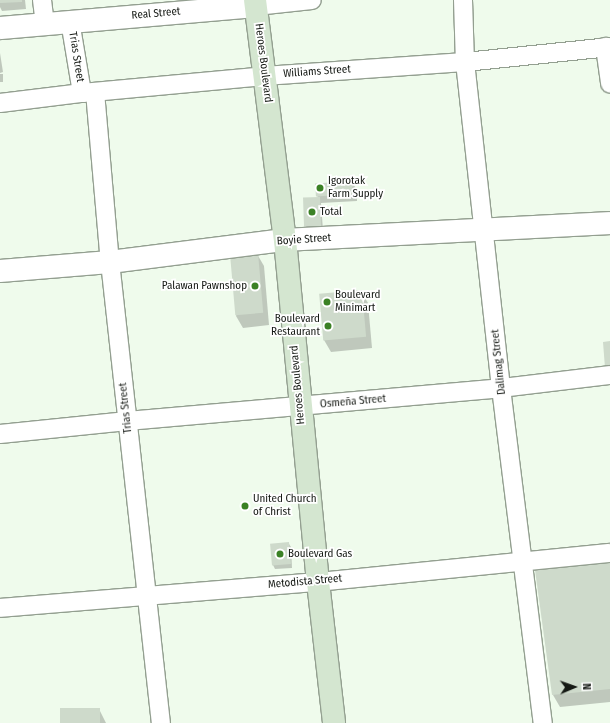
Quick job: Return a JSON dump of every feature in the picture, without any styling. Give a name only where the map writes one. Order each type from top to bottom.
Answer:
[{"type":"main road","name":"Heroes Boulevard","points":[[255,3],[284,240],[318,582],[334,723]]},
{"type":"street","points":[[42,0],[45,24]]},
{"type":"street","name":"Real Street","points":[[0,28],[255,3],[312,0]]},
{"type":"street","name":"Dalimag Street","points":[[463,0],[465,62],[501,388],[524,561],[543,723]]},
{"type":"street","name":"Trias Street","points":[[70,22],[88,92],[110,262],[161,723]]},
{"type":"street","points":[[607,47],[610,84]]},
{"type":"street","name":"Williams Street","points":[[0,103],[88,92],[264,76],[465,62],[607,47]]},
{"type":"street","name":"Boyie Street","points":[[0,272],[110,262],[284,240],[610,223]]},
{"type":"street","name":"Osmeña Street","points":[[0,434],[127,421],[300,407],[501,388],[610,376]]},
{"type":"street","name":"Metodista Street","points":[[0,608],[147,594],[318,582],[610,553]]},
{"type":"building","points":[[0,0],[22,0],[22,2],[0,3]]},
{"type":"building","points":[[352,181],[353,194],[316,197],[315,184]]},
{"type":"building","name":"Total","points":[[320,197],[321,226],[304,227],[303,198]]},
{"type":"building","points":[[258,253],[263,313],[235,315],[230,255]]},
{"type":"building","points":[[362,290],[366,337],[323,341],[319,294]]},
{"type":"building","points":[[610,341],[610,368],[605,368],[603,342]]},
{"type":"building","name":"Boulevard Gas","points":[[289,542],[291,564],[272,566],[270,544]]},
{"type":"building","points":[[610,563],[610,689],[552,695],[535,570]]},
{"type":"building","points":[[60,708],[100,708],[100,723],[60,723]]},
{"type":"place","name":"Igorotak Farm Supply","points":[[320,188]]},
{"type":"place","name":"Total","points":[[312,212]]},
{"type":"place","name":"Palawan Pawnshop","points":[[255,286]]},
{"type":"place","name":"Boulevard Minimart","points":[[327,302]]},
{"type":"place","name":"Boulevard Restaurant","points":[[328,326]]},
{"type":"place","name":"United Church of Christ","points":[[245,506]]},
{"type":"place","name":"Boulevard Gas","points":[[280,554]]}]
